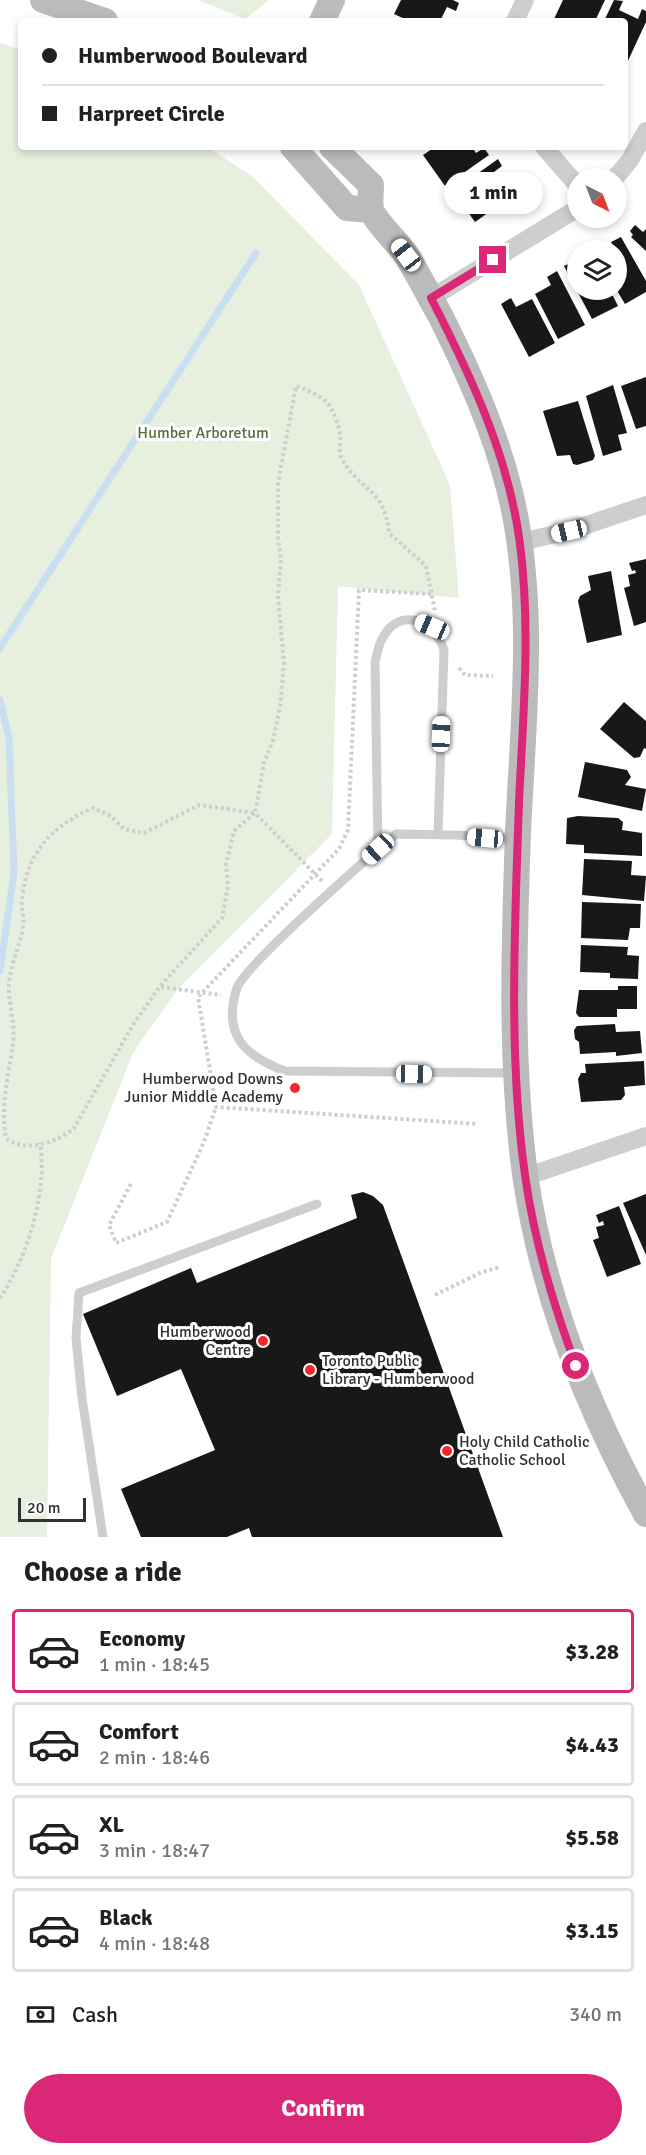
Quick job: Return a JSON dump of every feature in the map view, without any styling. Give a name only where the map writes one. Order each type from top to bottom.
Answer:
[{"type":"street","points":[[44,0],[96,18]]},
{"type":"street","points":[[323,18],[332,0]]},
{"type":"street","points":[[516,18],[525,0]]},
{"type":"street","points":[[623,168],[646,131]]},
{"type":"street","points":[[296,150],[347,208],[370,210]]},
{"type":"street","points":[[335,150],[371,185],[370,210],[406,255],[431,298],[471,378],[494,437],[510,492],[520,542],[526,603],[518,840],[515,1073],[525,1177],[556,1313],[598,1415],[646,1514]]},
{"type":"street","points":[[547,150],[567,173]]},
{"type":"street","points":[[431,298],[567,215]]},
{"type":"street","points":[[520,542],[569,531],[646,505]]},
{"type":"street","points":[[525,1177],[646,1136]]},
{"type":"lane","points":[[378,849],[375,662],[382,638],[391,628],[401,622],[416,620],[432,627],[440,637],[444,650],[438,834]]},
{"type":"lane","points":[[515,1073],[285,1071],[250,1056],[240,1043],[233,1017],[237,986],[258,961],[396,834],[438,834],[518,840]]},
{"type":"lane","points":[[103,1537],[82,1398],[76,1338],[79,1293],[317,1204]]},
{"type":"path","points":[[131,1184],[109,1225],[116,1243],[167,1222],[204,1142],[216,1107],[198,997],[201,990],[314,873],[264,819],[255,813],[199,805],[144,833],[124,829],[111,816],[93,808],[69,819],[38,848],[27,875],[22,901],[24,926],[9,986],[13,1043],[5,1074],[2,1116],[2,1128],[10,1142],[24,1145],[62,1137],[74,1128],[133,1025],[160,987],[222,918],[228,886],[226,864],[234,831],[255,813],[264,763],[273,740],[281,697],[284,663],[278,597],[281,560],[278,538],[278,483],[296,386],[310,391],[329,405],[340,434],[340,455],[358,479],[377,496],[387,514],[389,533],[426,566],[430,586]]},
{"type":"path","points":[[160,987],[201,990]]},
{"type":"path","points":[[216,1107],[478,1124]]},
{"type":"path","points":[[0,1298],[16,1274],[27,1240],[44,1165],[40,1143]]},
{"type":"path","points":[[435,1294],[483,1272],[500,1267]]},
{"type":"green space","points":[[198,0],[269,0],[246,18]]},
{"type":"green space","name":"Humber Arboretum","points":[[0,43],[18,49],[18,150],[212,150],[252,176],[359,285],[450,485],[459,598],[338,586],[332,834],[177,990],[133,1053],[51,1259],[47,1537],[0,1537]]},
{"type":"building","points":[[401,0],[453,0],[459,3],[456,11],[447,7],[442,18],[403,18],[394,14]]},
{"type":"building","points":[[563,0],[605,0],[596,18],[554,18]]},
{"type":"building","points":[[614,0],[623,1],[619,10],[638,19],[642,9],[646,11],[646,22],[628,61],[628,18],[605,18]]},
{"type":"building","points":[[430,150],[474,150],[476,153],[485,150],[489,155],[445,186],[423,155]]},
{"type":"building","points":[[498,159],[502,166],[494,172],[506,189],[514,183],[519,191],[475,222],[453,191]]},
{"type":"building","points":[[635,225],[643,232],[646,229],[646,251],[631,237],[633,235],[630,231]]},
{"type":"building","points":[[627,248],[646,281],[646,292],[625,304],[623,300],[627,300]]},
{"type":"building","points":[[557,271],[567,290],[567,300],[572,300],[585,325],[558,339],[535,294],[551,285],[547,277]]},
{"type":"building","points":[[511,298],[516,307],[532,299],[555,343],[529,357],[501,304]]},
{"type":"building","points":[[582,300],[615,300],[618,306],[592,319]]},
{"type":"building","points":[[646,377],[646,426],[636,429],[621,386]]},
{"type":"building","points":[[613,385],[627,433],[618,435],[622,450],[603,456],[586,396]]},
{"type":"building","points":[[578,401],[595,456],[593,460],[577,465],[573,464],[570,455],[557,456],[543,411]]},
{"type":"building","points":[[646,559],[646,622],[634,626],[624,588],[630,586],[628,575],[636,573],[635,570],[632,571],[629,563]]},
{"type":"building","points":[[611,571],[622,635],[587,643],[578,601],[580,596],[591,590],[588,576]]},
{"type":"building","points":[[624,702],[646,721],[646,749],[644,748],[640,757],[634,758],[600,729]]},
{"type":"building","points":[[585,762],[627,770],[631,777],[625,785],[646,789],[642,811],[578,797]]},
{"type":"building","points":[[578,816],[618,818],[623,822],[622,830],[642,833],[642,856],[584,853],[584,845],[566,844],[567,818]]},
{"type":"building","points":[[584,859],[632,861],[631,875],[646,876],[644,901],[582,895]]},
{"type":"building","points":[[582,902],[641,904],[640,928],[630,928],[628,940],[581,938]]},
{"type":"building","points":[[581,945],[628,947],[627,955],[639,956],[638,979],[610,978],[610,973],[580,972]]},
{"type":"building","points":[[618,986],[637,986],[637,1009],[617,1009],[617,1017],[579,1017],[576,1013],[579,990],[618,990]]},
{"type":"building","points":[[615,1024],[616,1032],[640,1031],[642,1053],[616,1056],[616,1052],[580,1054],[579,1042],[575,1039],[574,1030],[577,1026]]},
{"type":"building","points":[[644,1061],[645,1085],[624,1087],[625,1095],[621,1100],[581,1102],[578,1079],[581,1073],[586,1073],[585,1064]]},
{"type":"building","name":"Humberwood Centre","points":[[363,1192],[373,1196],[383,1205],[503,1537],[252,1537],[249,1528],[227,1537],[141,1537],[121,1489],[215,1450],[181,1369],[117,1396],[83,1314],[191,1268],[197,1283],[357,1218],[351,1195]]},
{"type":"building","points":[[646,1194],[646,1255],[623,1203]]},
{"type":"building","points":[[619,1206],[641,1264],[607,1277],[593,1240],[599,1238],[596,1227],[604,1225],[603,1221],[599,1223],[596,1215]]},
{"type":"waterway","points":[[0,648],[256,253]]},
{"type":"waterway","points":[[0,700],[9,739],[14,873],[0,971]]},
{"type":"place","name":"Humberwood Downs Junior Middle Academy","points":[[295,1088]]},
{"type":"place","name":"Humberwood Centre","points":[[263,1341]]},
{"type":"place","name":"Toronto Public Library - Humberwood","points":[[310,1370]]},
{"type":"place","name":"Holy Child Catholic Catholic School","points":[[447,1451]]},
{"type":"route","points":[[493,260],[431,298],[471,378],[494,437],[510,492],[520,542],[526,603],[518,840],[515,1073],[525,1177],[556,1313],[576,1366]]}]
